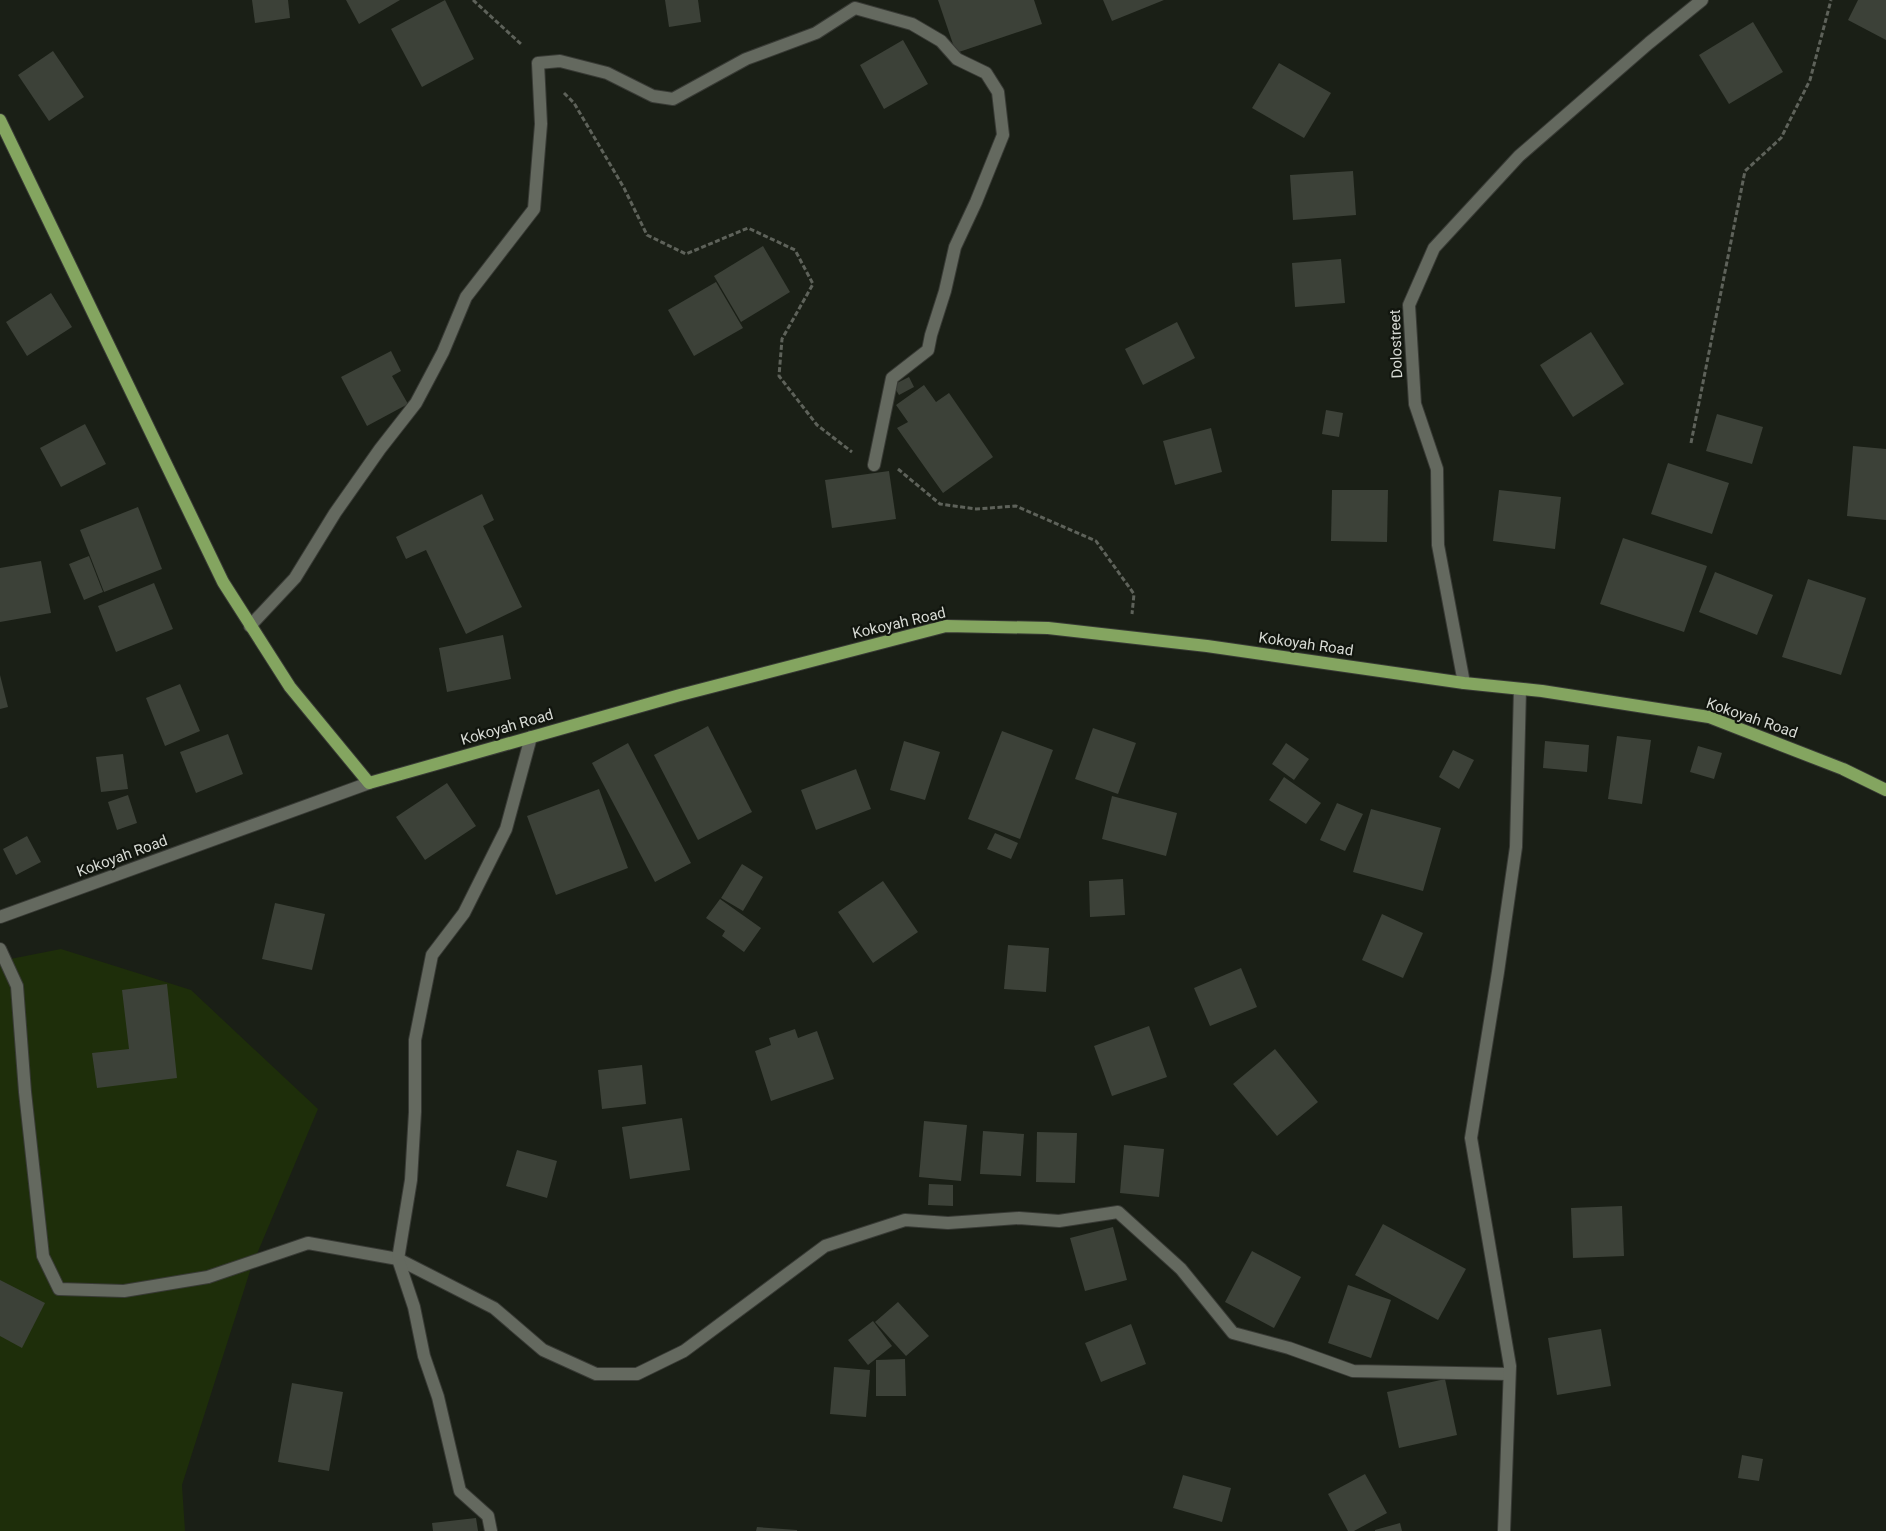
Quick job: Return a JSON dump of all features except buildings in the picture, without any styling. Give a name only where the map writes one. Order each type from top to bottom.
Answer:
[{"type":"main road","points":[[0,120],[223,582],[290,687],[369,783]]},
{"type":"main road","name":"Kokoyah Road","points":[[369,783],[680,695],[946,626],[1048,628],[1207,646],[1464,684],[1542,690],[1709,717],[1843,769],[1886,790]]},
{"type":"street","name":"Dolostreet","points":[[1464,684],[1438,546],[1437,469],[1415,404],[1409,305],[1434,248],[1519,156],[1649,43],[1702,0]]},
{"type":"street","points":[[250,626],[295,578],[335,513],[380,449],[416,403],[443,352],[466,297],[534,209],[541,124],[538,63],[560,61],[607,73],[653,96],[673,99],[746,58],[816,33],[855,8],[912,24],[941,41],[957,59],[986,73],[998,92],[1003,136],[955,247],[928,350],[892,378],[874,465]]},
{"type":"street","points":[[1504,1531],[1510,1366],[1471,1138],[1516,847],[1520,689]]},
{"type":"street","points":[[491,1531],[488,1516],[460,1491],[438,1397],[424,1356],[414,1307],[398,1259],[411,1180],[415,1112],[415,1040],[432,955],[464,913],[506,829],[531,737]]},
{"type":"street","name":"Kokoyah Road","points":[[0,917],[369,783]]},
{"type":"street","points":[[0,949],[17,986],[25,1092],[43,1256],[59,1289],[124,1291],[208,1277],[308,1243],[398,1259],[494,1308],[543,1350],[596,1374],[637,1374],[684,1351],[825,1246],[906,1220],[948,1223],[1019,1218],[1059,1222],[1118,1212],[1181,1268],[1233,1333],[1289,1348],[1353,1370],[1509,1374]]},
{"type":"path","points":[[473,0],[522,45],[574,103],[624,188],[647,235],[686,254],[748,228],[795,250],[812,284],[782,339],[780,376],[817,425],[860,459],[874,465],[892,465],[940,504],[976,509],[1016,506],[1096,541],[1134,594],[1130,637]]},
{"type":"path","points":[[1691,443],[1744,170],[1781,138],[1810,80],[1831,0]]},
{"type":"green space","points":[[61,949],[191,990],[318,1109],[251,1268],[182,1485],[185,1531],[0,1531],[0,961]]}]
